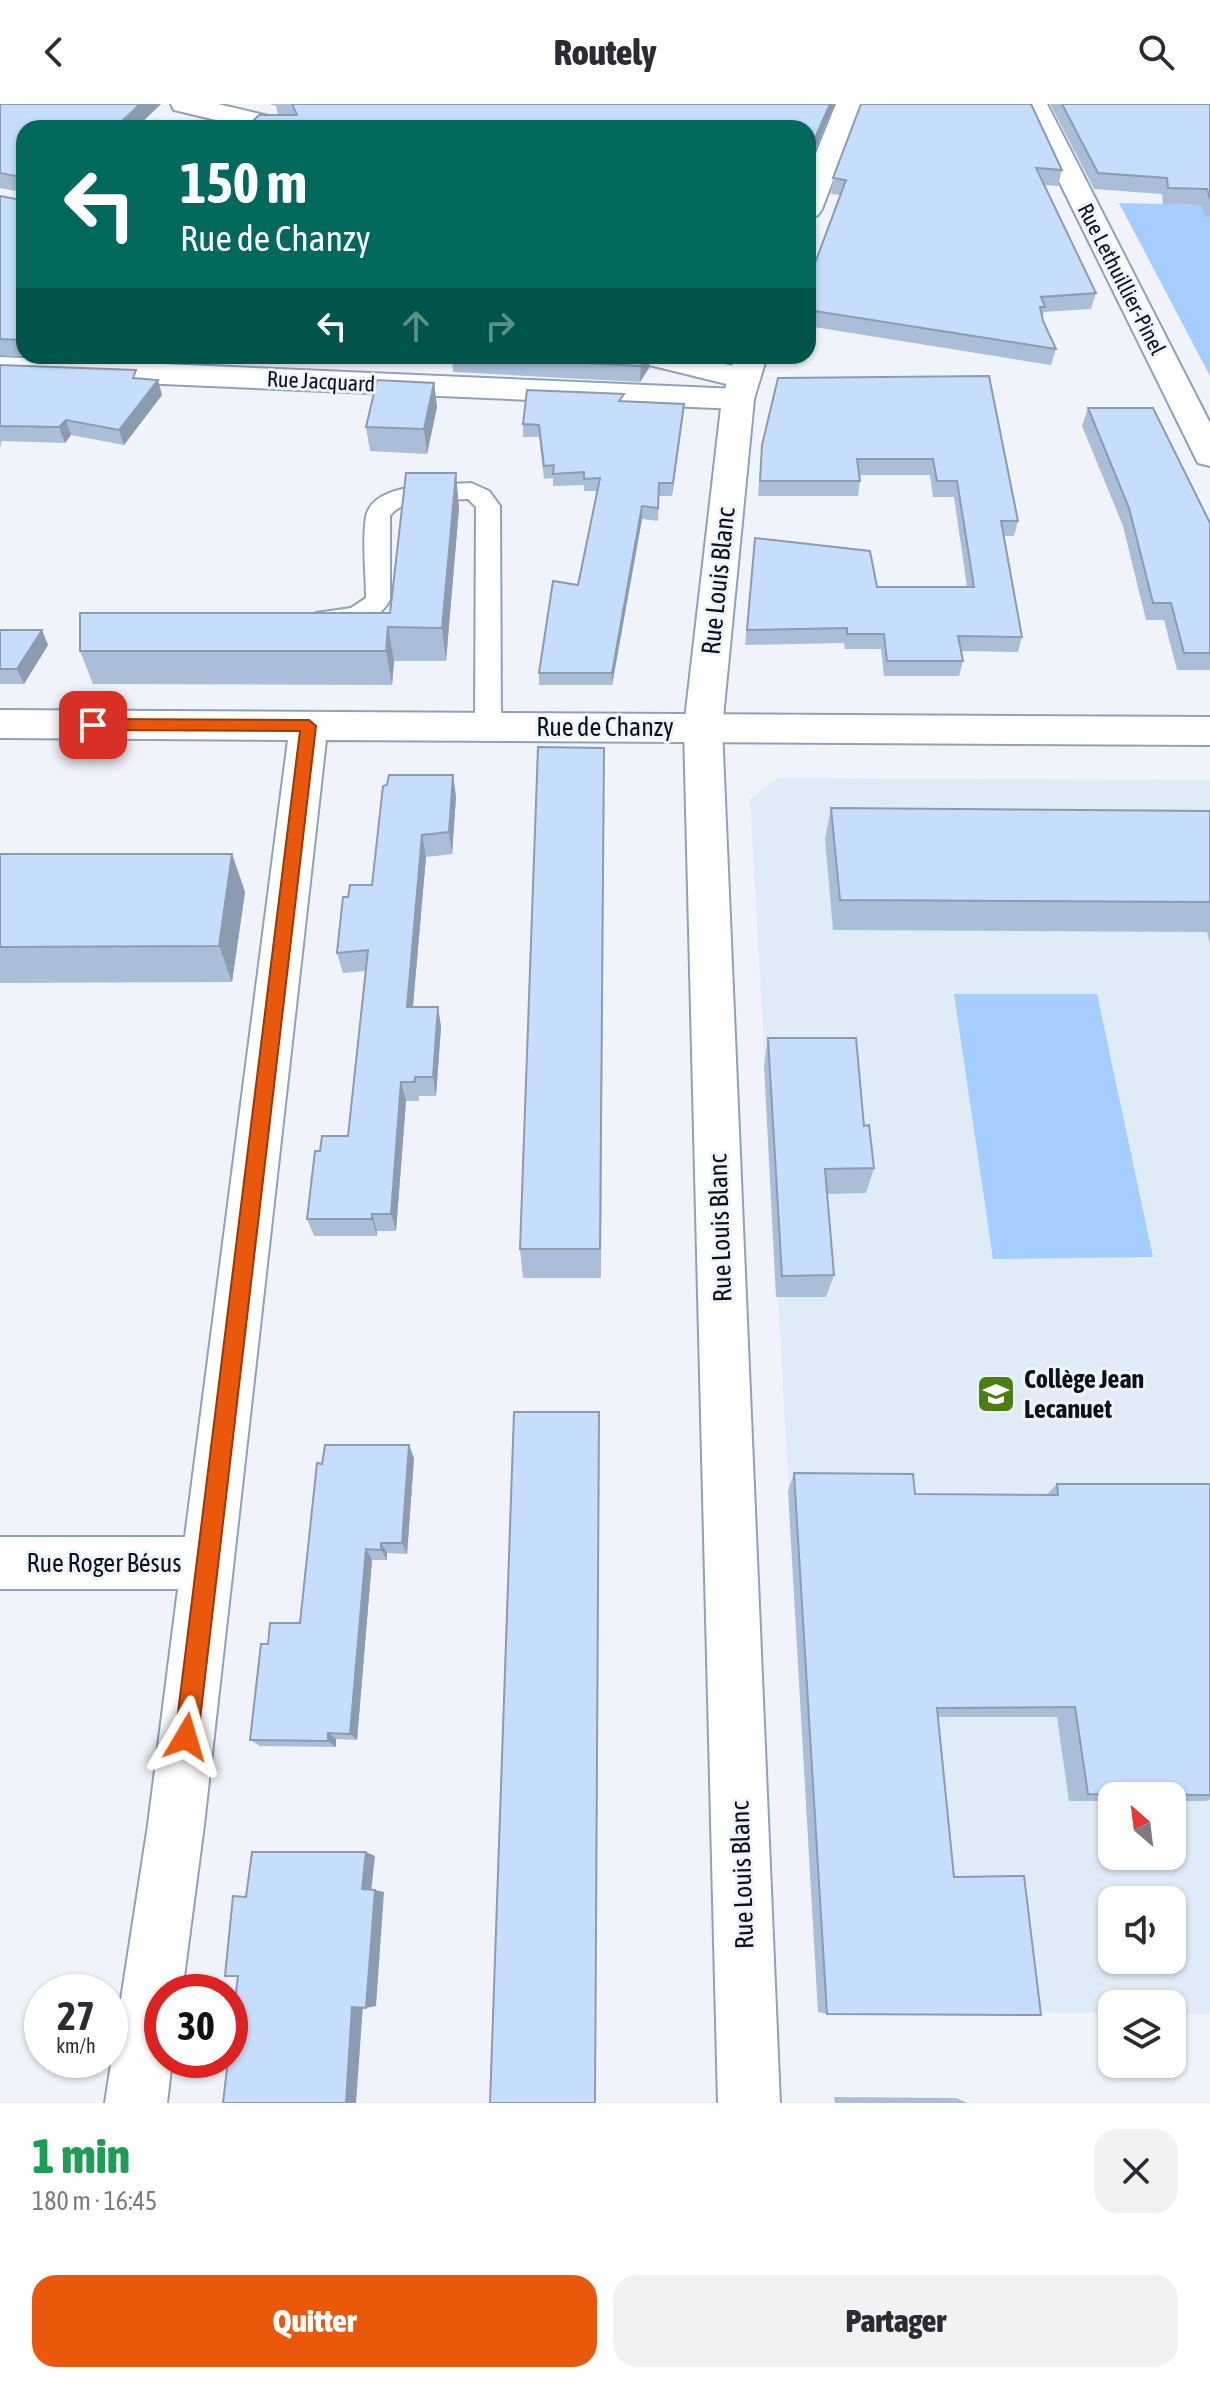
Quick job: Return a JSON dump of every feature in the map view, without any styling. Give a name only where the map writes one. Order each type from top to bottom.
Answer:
[{"type":"street","points":[[816,189],[849,104]]},
{"type":"street","name":"Rue Lethuillier-Pinel","points":[[1034,104],[1210,455]]},
{"type":"street","points":[[186,113],[232,120]]},
{"type":"street","name":"Rue Jacquard","points":[[0,367],[69,364]]},
{"type":"street","name":"Rue Jacquard","points":[[135,364],[744,378]]},
{"type":"street","points":[[685,364],[744,378]]},
{"type":"street","name":"Rue Louis Blanc","points":[[744,378],[703,728],[749,2103]]},
{"type":"street","name":"Rue de Chanzy","points":[[0,724],[1210,731]]},
{"type":"street","points":[[136,2103],[176,1825],[309,726]]},
{"type":"street","name":"Rue Roger Bésus","points":[[0,1563],[208,1563]]},
{"type":"lane","points":[[294,619],[340,619],[361,615],[374,608],[378,599],[378,515],[386,504],[411,494],[471,491],[481,496],[488,506],[488,727]]},
{"type":"shaded area","points":[[1119,203],[1210,205],[1210,376]]},
{"type":"shaded area","name":"Collège Jean Lecanuet","points":[[777,778],[1210,780],[1210,2014],[1186,2014],[1186,1990],[1098,1990],[1098,2013],[818,2012],[750,799]]},
{"type":"shaded area","points":[[954,994],[1097,994],[1153,1257],[993,1259]]},
{"type":"building","points":[[0,104],[140,104],[123,120],[16,120],[16,176],[0,173]]},
{"type":"building","points":[[292,104],[830,104],[816,136],[816,120],[254,120],[259,115],[297,115]]},
{"type":"building","points":[[861,104],[1031,104],[1062,170],[1036,168],[1096,293],[1041,297],[1045,307],[1040,307],[1043,321],[1056,349],[816,311],[816,261],[846,180],[833,178]]},
{"type":"building","points":[[1062,104],[1210,104],[1210,199],[1207,189],[1168,188],[1167,178],[1098,173]]},
{"type":"building","points":[[0,196],[16,199],[16,340],[0,339]]},
{"type":"building","points":[[0,365],[136,370],[133,378],[158,380],[119,430],[66,420],[59,427],[0,426]]},
{"type":"building","points":[[989,376],[1018,521],[1001,521],[1022,637],[958,636],[963,661],[887,661],[884,634],[847,634],[847,628],[747,630],[755,538],[870,551],[877,587],[974,587],[957,481],[937,481],[933,459],[857,459],[860,481],[760,481],[762,445],[778,378]]},
{"type":"building","points":[[377,380],[434,383],[424,429],[366,427]]},
{"type":"building","points":[[527,390],[624,394],[619,401],[684,404],[673,483],[659,483],[658,508],[642,506],[612,673],[539,673],[553,581],[578,585],[600,478],[584,479],[584,472],[553,474],[554,465],[544,466],[539,425],[523,424]]},
{"type":"building","points":[[1088,408],[1153,408],[1210,523],[1210,653],[1184,653],[1171,603],[1153,603],[1129,508]]},
{"type":"building","points":[[406,473],[456,473],[442,628],[388,627],[386,651],[80,651],[80,613],[390,613]]},
{"type":"building","points":[[0,630],[42,630],[17,669],[0,669]]},
{"type":"building","points":[[538,747],[604,748],[600,1249],[520,1249]]},
{"type":"building","points":[[389,775],[453,775],[449,832],[422,835],[407,1007],[438,1007],[433,1077],[415,1077],[415,1082],[401,1082],[391,1214],[372,1214],[372,1219],[307,1219],[315,1151],[320,1151],[322,1136],[348,1136],[368,950],[337,953],[343,897],[348,897],[350,885],[372,885],[383,786],[387,785]]},
{"type":"building","points":[[831,808],[1210,811],[1210,902],[840,900]]},
{"type":"building","points":[[0,854],[232,854],[219,946],[0,947]]},
{"type":"building","points":[[768,1038],[856,1038],[864,1126],[869,1125],[874,1168],[825,1169],[834,1275],[782,1276]]},
{"type":"building","points":[[514,1412],[599,1412],[595,2103],[490,2103]]},
{"type":"building","points":[[325,1445],[409,1445],[402,1543],[381,1543],[381,1550],[366,1549],[350,1734],[328,1733],[328,1741],[250,1740],[261,1644],[268,1644],[270,1623],[300,1623],[317,1463],[322,1464]]},
{"type":"building","points":[[794,1473],[913,1474],[915,1494],[1058,1495],[1057,1484],[1210,1484],[1210,1795],[1186,1795],[1186,1782],[1098,1782],[1098,1794],[1088,1794],[1075,1707],[937,1708],[954,1877],[1024,1876],[1041,2015],[827,2014]]},
{"type":"building","points":[[252,1852],[366,1852],[362,1889],[375,1890],[366,2008],[352,2007],[346,2103],[223,2103],[226,2078],[248,2078],[248,1974],[225,1974],[233,1896],[246,1897]]},
{"type":"place","name":"Collège Jean Lecanuet","points":[[996,1394]]},
{"type":"route","points":[[93,725],[309,726],[186,1737]]}]
